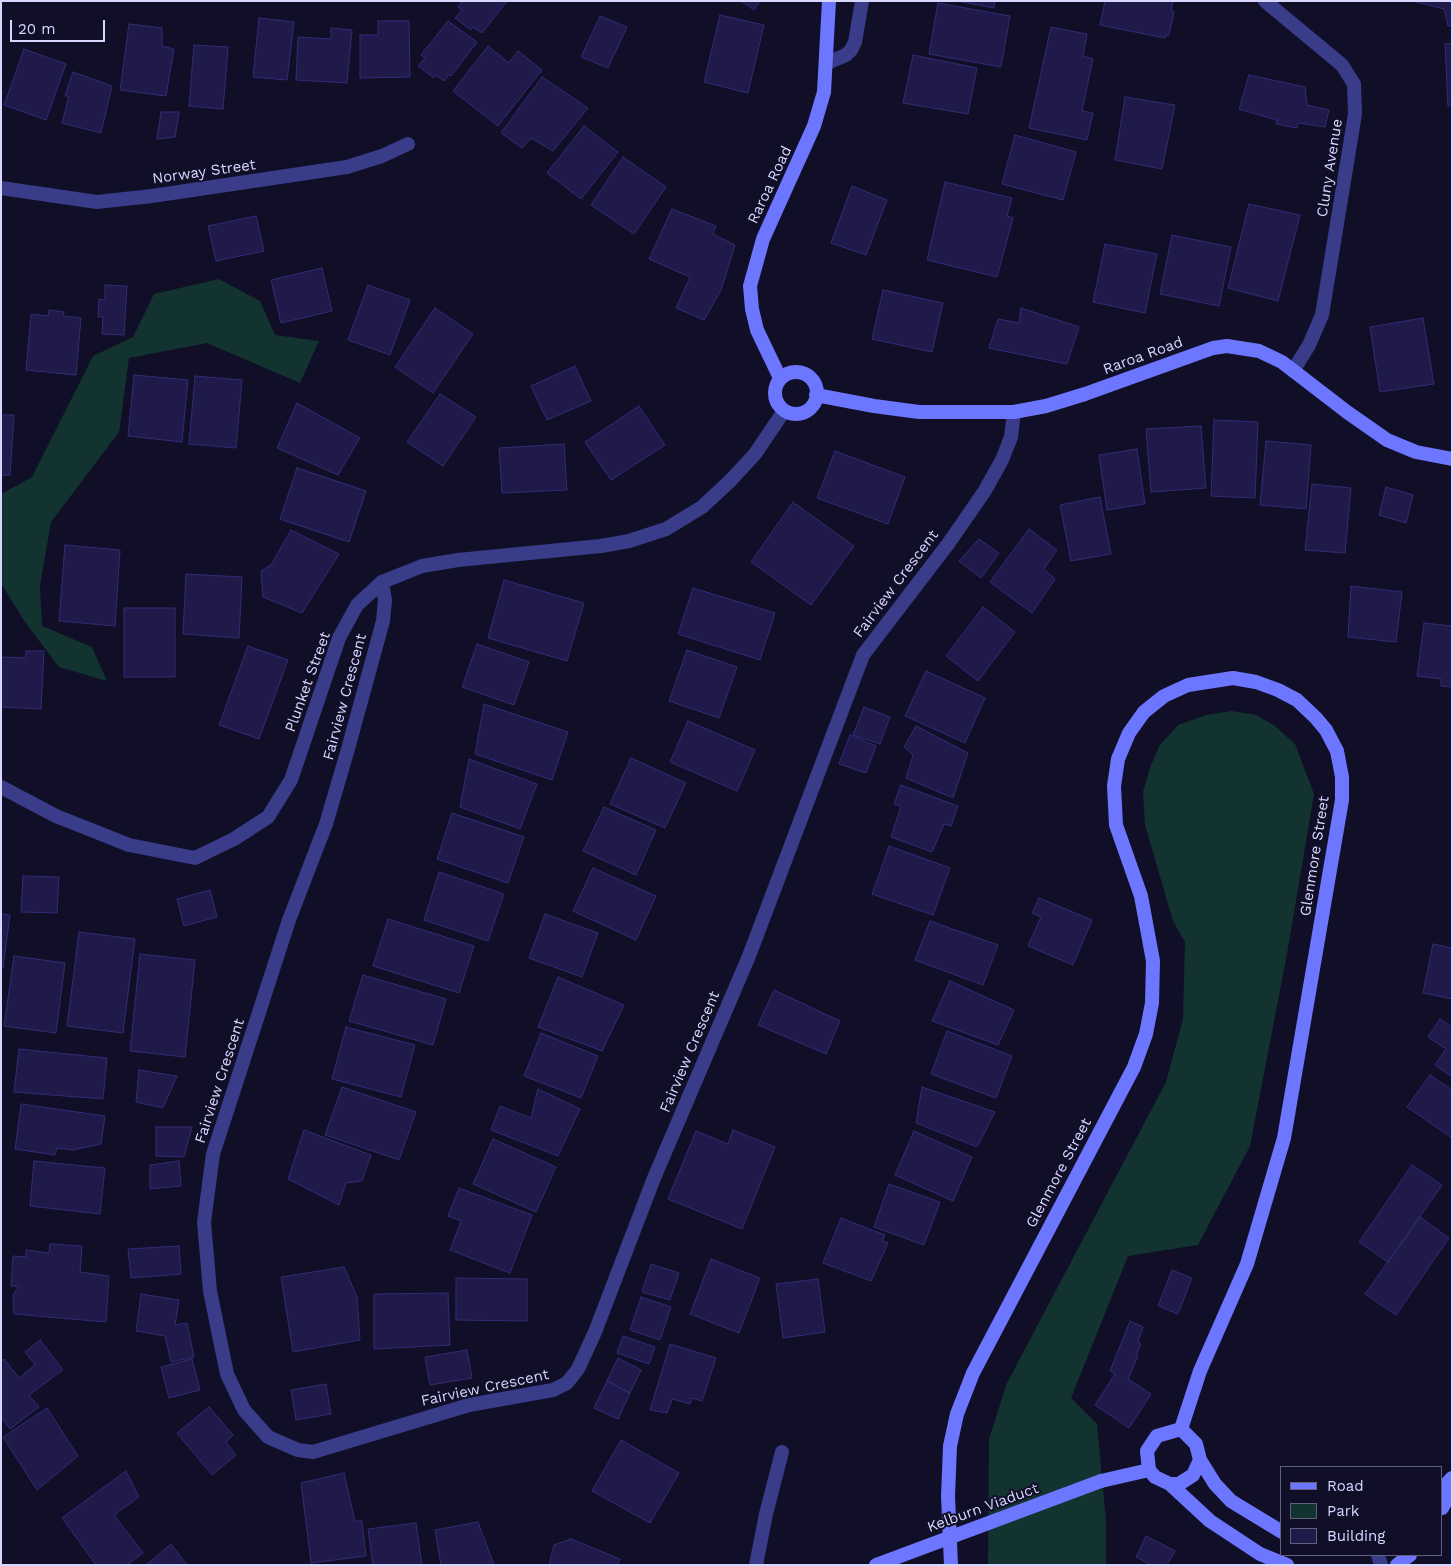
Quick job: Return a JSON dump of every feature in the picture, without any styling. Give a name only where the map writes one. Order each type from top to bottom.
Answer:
[{"type":"main road","name":"Raroa Road","points":[[780,378],[758,330],[752,309],[750,286],[763,239],[814,126],[824,92],[829,1]]},
{"type":"main road","name":"Raroa Road","points":[[816,395],[919,412],[1014,412],[1046,406],[1085,394],[1213,348],[1227,346],[1259,351],[1282,362],[1387,440],[1416,452],[1452,459]]},
{"type":"main road","points":[[792,372],[806,374],[816,385],[816,400],[807,410],[794,414],[784,410],[775,398],[776,384],[780,378],[792,372]]},
{"type":"main road","name":"Glenmore Street","points":[[951,1565],[948,1496],[950,1446],[957,1414],[986,1346],[1134,1066],[1152,1003],[1153,961],[1141,896],[1116,824],[1114,786],[1118,759],[1134,726],[1144,712],[1164,696],[1195,684],[1233,678],[1256,682],[1278,690],[1296,700],[1316,718],[1326,730],[1337,751],[1342,777],[1342,800],[1284,1138],[1247,1264],[1200,1371],[1181,1429]]},
{"type":"main road","points":[[1280,1531],[1231,1501],[1215,1484],[1200,1460],[1196,1444],[1181,1429],[1157,1436],[1151,1443],[1147,1451],[1149,1470],[1155,1476],[1170,1484],[1210,1521],[1260,1554],[1287,1565]]},
{"type":"main road","points":[[1170,1484],[1179,1484],[1193,1475],[1200,1460]]},
{"type":"main road","name":"Kelburn Viaduct","points":[[876,1565],[1101,1481],[1149,1470]]},
{"type":"main road","points":[[1443,1488],[1452,1478]]},
{"type":"main road","points":[[1443,1506],[1452,1490]]},
{"type":"main road","points":[[1397,1565],[1409,1556]]},
{"type":"street","points":[[827,63],[846,55],[851,50],[855,42],[862,1]]},
{"type":"street","name":"Cluny Avenue","points":[[1265,1],[1342,65],[1354,84],[1355,114],[1322,315],[1309,346],[1292,371]]},
{"type":"street","name":"Norway Street","points":[[1,188],[96,202],[143,197],[346,167],[382,156],[408,144]]},
{"type":"street","name":"Plunket Street","points":[[1,787],[56,816],[129,845],[195,858],[234,839],[268,816],[291,780],[339,638],[357,605],[382,582],[422,566],[458,560],[601,546],[629,541],[666,529],[702,507],[730,481],[755,454],[784,410]]},
{"type":"street","name":"Fairview Crescent","points":[[382,582],[385,600],[383,621],[348,750],[326,824],[289,920],[213,1154],[204,1222],[210,1291],[227,1374],[235,1392],[244,1410],[268,1436],[298,1450],[313,1452],[469,1405],[553,1390],[567,1383],[578,1369],[595,1332],[654,1178],[748,956],[863,655],[948,544],[984,492],[1002,460],[1011,437],[1014,412]]},
{"type":"street","points":[[756,1565],[766,1514],[782,1452]]},
{"type":"green space","points":[[219,279],[260,301],[275,335],[319,341],[300,383],[207,343],[129,358],[119,432],[51,522],[40,586],[42,626],[92,647],[107,681],[59,667],[25,622],[1,583],[1,494],[32,477],[93,356],[133,337],[154,294]]},
{"type":"green space","points":[[1232,711],[1256,715],[1275,726],[1295,744],[1314,794],[1287,954],[1250,1146],[1198,1245],[1128,1256],[1071,1398],[1097,1424],[1106,1521],[1106,1565],[988,1565],[989,1439],[1007,1383],[1166,1082],[1183,1019],[1185,942],[1173,921],[1145,825],[1143,792],[1159,746],[1178,725],[1206,715]]},
{"type":"building","points":[[462,1],[507,1],[482,33],[473,27],[471,30],[455,18],[462,10],[458,7]]},
{"type":"building","points":[[741,1],[760,1],[754,10]]},
{"type":"building","points":[[957,1],[995,1],[994,8]]},
{"type":"building","points":[[1105,1],[1173,1],[1171,11],[1174,12],[1169,35],[1166,35],[1165,38],[1100,25]]},
{"type":"building","points":[[1413,1],[1452,1],[1452,26],[1448,26],[1444,9]]},
{"type":"building","points":[[938,3],[1010,16],[1001,67],[929,54]]},
{"type":"building","points":[[720,15],[764,25],[748,93],[704,82]]},
{"type":"building","points":[[600,16],[627,27],[608,68],[581,57]]},
{"type":"building","points":[[259,18],[294,22],[287,80],[253,77]]},
{"type":"building","points":[[378,21],[409,21],[410,77],[360,78],[360,35],[378,35]]},
{"type":"building","points":[[448,21],[477,42],[451,76],[449,75],[444,81],[436,75],[434,78],[418,66],[425,58],[421,55]]},
{"type":"building","points":[[129,24],[162,28],[162,46],[174,49],[166,96],[120,90]]},
{"type":"building","points":[[1051,27],[1087,34],[1083,56],[1093,59],[1082,111],[1093,113],[1087,140],[1029,128]]},
{"type":"building","points":[[331,28],[352,30],[347,83],[296,80],[298,37],[331,39]]},
{"type":"building","points":[[1452,43],[1452,105],[1448,106],[1445,44]]},
{"type":"building","points":[[194,45],[228,47],[223,109],[189,106]]},
{"type":"building","points":[[488,46],[509,63],[518,51],[542,70],[498,126],[453,91]]},
{"type":"building","points":[[24,49],[66,64],[46,120],[4,105]]},
{"type":"building","points":[[913,55],[977,68],[968,114],[903,103]]},
{"type":"building","points":[[73,72],[112,86],[101,133],[62,123],[69,96],[65,96]]},
{"type":"building","points":[[1249,75],[1305,87],[1307,105],[1329,110],[1325,127],[1298,123],[1297,128],[1276,124],[1277,120],[1239,109]]},
{"type":"building","points":[[542,77],[588,108],[553,151],[531,138],[522,148],[501,133]]},
{"type":"building","points":[[1125,97],[1175,105],[1162,169],[1115,160]]},
{"type":"building","points":[[161,112],[179,112],[175,137],[157,139]]},
{"type":"building","points":[[584,126],[618,152],[581,199],[547,173]]},
{"type":"building","points":[[1015,135],[1076,152],[1063,200],[1002,184]]},
{"type":"building","points":[[623,157],[666,187],[634,234],[591,205]]},
{"type":"building","points":[[945,182],[1012,198],[1007,216],[1013,218],[997,277],[927,260]]},
{"type":"building","points":[[852,186],[887,200],[866,255],[831,243]]},
{"type":"building","points":[[1249,204],[1300,215],[1278,301],[1228,288]]},
{"type":"building","points":[[672,209],[716,226],[713,234],[735,245],[721,290],[704,320],[676,308],[690,277],[649,259]]},
{"type":"building","points":[[256,216],[264,251],[216,261],[208,226]]},
{"type":"building","points":[[1172,235],[1231,247],[1219,306],[1160,294]]},
{"type":"building","points":[[1105,244],[1157,254],[1145,313],[1093,302]]},
{"type":"building","points":[[322,268],[332,311],[281,323],[271,280]]},
{"type":"building","points":[[105,285],[127,286],[124,335],[102,334],[103,317],[98,317],[99,299],[105,300]]},
{"type":"building","points":[[368,285],[410,300],[390,355],[348,340]]},
{"type":"building","points":[[883,290],[943,303],[932,352],[872,339]]},
{"type":"building","points":[[435,308],[473,334],[433,393],[395,367]]},
{"type":"building","points":[[1021,308],[1079,327],[1067,364],[989,348],[998,319],[1019,323]]},
{"type":"building","points":[[49,310],[64,312],[63,316],[81,318],[76,375],[26,370],[31,314],[48,316]]},
{"type":"building","points":[[1423,318],[1434,384],[1380,392],[1370,327]]},
{"type":"building","points":[[575,366],[591,401],[547,420],[531,386]]},
{"type":"building","points":[[134,375],[188,380],[182,442],[128,436]]},
{"type":"building","points":[[195,376],[242,380],[236,448],[189,444]]},
{"type":"building","points":[[440,394],[476,417],[443,466],[407,442]]},
{"type":"building","points":[[297,403],[360,438],[338,475],[277,448]]},
{"type":"building","points":[[639,406],[665,445],[611,480],[585,442]]},
{"type":"building","points":[[1,415],[14,415],[10,475],[1,475]]},
{"type":"building","points":[[1214,420],[1258,422],[1255,498],[1211,496]]},
{"type":"building","points":[[1201,426],[1206,488],[1151,492],[1146,429]]},
{"type":"building","points":[[1266,441],[1311,445],[1306,509],[1260,505]]},
{"type":"building","points":[[564,444],[567,490],[502,493],[499,448]]},
{"type":"building","points":[[1137,449],[1145,504],[1107,510],[1099,455]]},
{"type":"building","points":[[835,451],[905,477],[888,524],[817,498]]},
{"type":"building","points":[[297,468],[366,491],[349,542],[280,519]]},
{"type":"building","points":[[1312,484],[1351,488],[1345,553],[1305,550]]},
{"type":"building","points":[[1386,487],[1413,495],[1406,523],[1379,515]]},
{"type":"building","points":[[1100,497],[1111,554],[1071,561],[1060,505]]},
{"type":"building","points":[[793,502],[854,546],[811,605],[751,562]]},
{"type":"building","points":[[1029,529],[1057,550],[1044,569],[1055,579],[1032,613],[990,582]]},
{"type":"building","points":[[291,530],[339,554],[302,613],[263,597],[261,571],[271,565]]},
{"type":"building","points":[[979,539],[999,553],[981,578],[959,561]]},
{"type":"building","points":[[65,545],[120,550],[115,626],[59,621]]},
{"type":"building","points":[[186,574],[242,577],[239,638],[183,634]]},
{"type":"building","points":[[504,580],[584,603],[567,661],[488,638]]},
{"type":"building","points":[[1351,586],[1402,592],[1396,642],[1348,637]]},
{"type":"building","points":[[693,588],[775,613],[760,660],[678,634]]},
{"type":"building","points":[[983,607],[1015,632],[978,681],[946,656]]},
{"type":"building","points":[[124,608],[175,608],[175,677],[124,677]]},
{"type":"building","points":[[1424,623],[1452,626],[1452,687],[1441,686],[1441,679],[1417,676]]},
{"type":"building","points":[[477,644],[529,662],[514,705],[462,687]]},
{"type":"building","points":[[248,646],[288,660],[259,739],[219,725]]},
{"type":"building","points":[[687,650],[737,667],[719,718],[669,701]]},
{"type":"building","points":[[26,651],[44,651],[41,709],[1,707],[1,657],[26,658]]},
{"type":"building","points":[[926,671],[985,698],[965,743],[905,716]]},
{"type":"building","points":[[484,704],[568,732],[552,780],[475,754]]},
{"type":"building","points":[[864,707],[890,717],[880,744],[853,735]]},
{"type":"building","points":[[688,721],[755,750],[737,791],[670,762]]},
{"type":"building","points":[[916,726],[968,753],[953,798],[906,778],[913,755],[904,747]]},
{"type":"building","points":[[850,735],[876,746],[866,773],[839,764]]},
{"type":"building","points":[[631,758],[686,783],[665,828],[610,804]]},
{"type":"building","points":[[469,759],[537,784],[520,829],[460,807]]},
{"type":"building","points":[[901,785],[958,806],[951,826],[944,824],[932,852],[891,837],[901,806],[894,804]]},
{"type":"building","points":[[604,807],[656,830],[636,875],[583,851]]},
{"type":"building","points":[[452,813],[524,837],[508,883],[437,859]]},
{"type":"building","points":[[889,846],[950,868],[933,915],[872,894]]},
{"type":"building","points":[[593,868],[656,896],[636,940],[573,911]]},
{"type":"building","points":[[439,872],[504,894],[488,941],[424,920]]},
{"type":"building","points":[[23,876],[59,877],[57,913],[21,912]]},
{"type":"building","points":[[210,890],[217,917],[184,926],[177,899]]},
{"type":"building","points":[[1039,898],[1092,920],[1073,965],[1028,946],[1041,917],[1032,913]]},
{"type":"building","points":[[1,914],[10,915],[3,968],[1,968]]},
{"type":"building","points":[[545,914],[598,933],[582,977],[529,958]]},
{"type":"building","points":[[388,919],[474,946],[459,993],[373,966]]},
{"type":"building","points":[[930,921],[998,945],[983,985],[915,960]]},
{"type":"building","points":[[79,932],[135,939],[123,1033],[67,1026]]},
{"type":"building","points":[[1433,944],[1452,948],[1452,999],[1423,993]]},
{"type":"building","points":[[140,954],[195,960],[185,1057],[130,1051]]},
{"type":"building","points":[[14,956],[65,963],[56,1033],[4,1026]]},
{"type":"building","points":[[363,975],[446,999],[433,1045],[349,1021]]},
{"type":"building","points":[[558,977],[624,1005],[602,1051],[538,1027]]},
{"type":"building","points":[[950,981],[1014,1010],[998,1045],[932,1021]]},
{"type":"building","points":[[774,990],[840,1021],[826,1054],[758,1025]]},
{"type":"building","points":[[1440,1019],[1452,1027],[1452,1077],[1435,1065],[1446,1049],[1428,1037]]},
{"type":"building","points":[[346,1027],[415,1045],[401,1097],[332,1079]]},
{"type":"building","points":[[947,1031],[1012,1056],[996,1098],[931,1074]]},
{"type":"building","points":[[541,1033],[598,1056],[581,1098],[524,1076]]},
{"type":"building","points":[[19,1049],[107,1058],[103,1099],[14,1092]]},
{"type":"building","points":[[139,1070],[177,1076],[163,1108],[136,1102]]},
{"type":"building","points":[[1430,1075],[1452,1090],[1452,1138],[1407,1107]]},
{"type":"building","points":[[342,1087],[416,1112],[399,1160],[325,1135]]},
{"type":"building","points":[[922,1087],[995,1112],[977,1147],[916,1123]]},
{"type":"building","points":[[538,1089],[580,1109],[558,1156],[491,1130],[500,1106],[531,1118]]},
{"type":"building","points":[[21,1104],[105,1116],[101,1144],[73,1150],[57,1148],[55,1155],[15,1149]]},
{"type":"building","points":[[156,1127],[192,1127],[184,1157],[156,1156]]},
{"type":"building","points":[[304,1130],[371,1155],[362,1181],[346,1183],[339,1205],[288,1179]]},
{"type":"building","points":[[733,1130],[775,1147],[742,1229],[668,1199],[696,1131],[728,1144]]},
{"type":"building","points":[[914,1131],[972,1157],[953,1201],[895,1175]]},
{"type":"building","points":[[493,1139],[556,1167],[536,1212],[473,1184]]},
{"type":"building","points":[[34,1161],[105,1168],[100,1214],[30,1206]]},
{"type":"building","points":[[179,1161],[181,1186],[150,1189],[150,1165]]},
{"type":"building","points":[[1412,1165],[1442,1185],[1388,1262],[1359,1242]]},
{"type":"building","points":[[889,1184],[940,1202],[924,1245],[874,1227]]},
{"type":"building","points":[[459,1188],[532,1215],[510,1273],[450,1250],[461,1221],[448,1216]]},
{"type":"building","points":[[1420,1217],[1449,1238],[1396,1315],[1365,1294]]},
{"type":"building","points":[[841,1218],[885,1235],[882,1241],[888,1243],[871,1281],[823,1263]]},
{"type":"building","points":[[50,1244],[82,1246],[80,1272],[109,1276],[106,1322],[14,1314],[13,1295],[19,1286],[11,1286],[13,1256],[26,1257],[26,1250],[49,1253]]},
{"type":"building","points":[[179,1246],[181,1274],[131,1278],[128,1249]]},
{"type":"building","points":[[711,1259],[760,1278],[739,1333],[690,1314]]},
{"type":"building","points":[[651,1264],[679,1273],[670,1300],[642,1292]]},
{"type":"building","points":[[344,1267],[357,1297],[360,1340],[293,1352],[281,1277]]},
{"type":"building","points":[[1172,1270],[1192,1278],[1178,1314],[1158,1306]]},
{"type":"building","points":[[456,1278],[527,1279],[527,1321],[456,1320]]},
{"type":"building","points":[[818,1279],[825,1332],[783,1338],[776,1284]]},
{"type":"building","points":[[448,1293],[450,1345],[374,1349],[374,1294]]},
{"type":"building","points":[[141,1294],[179,1300],[175,1325],[187,1323],[194,1357],[171,1362],[165,1336],[136,1331]]},
{"type":"building","points":[[641,1297],[671,1307],[660,1340],[630,1330]]},
{"type":"building","points":[[1130,1321],[1143,1327],[1138,1342],[1141,1344],[1136,1355],[1138,1356],[1128,1379],[1151,1394],[1129,1428],[1095,1405],[1115,1374],[1110,1371]]},
{"type":"building","points":[[623,1336],[655,1347],[649,1364],[617,1353]]},
{"type":"building","points":[[40,1340],[63,1370],[29,1395],[39,1407],[10,1429],[1,1417],[1,1361],[4,1359],[19,1378],[35,1365],[25,1352]]},
{"type":"building","points":[[670,1344],[716,1358],[702,1401],[692,1398],[690,1404],[672,1399],[667,1413],[650,1410]]},
{"type":"building","points":[[467,1350],[472,1378],[430,1385],[425,1357]]},
{"type":"building","points":[[618,1358],[641,1370],[630,1393],[607,1381]]},
{"type":"building","points":[[192,1359],[200,1390],[169,1398],[161,1367]]},
{"type":"building","points":[[607,1381],[630,1393],[618,1419],[594,1408]]},
{"type":"building","points":[[326,1384],[331,1414],[296,1420],[291,1390]]},
{"type":"building","points":[[209,1407],[233,1435],[226,1442],[236,1455],[212,1475],[177,1433]]},
{"type":"building","points":[[47,1408],[78,1456],[37,1490],[3,1437]]},
{"type":"building","points":[[621,1440],[679,1473],[650,1523],[592,1491]]},
{"type":"building","points":[[126,1471],[139,1497],[114,1515],[143,1553],[127,1565],[96,1565],[62,1518]]},
{"type":"building","points":[[344,1473],[355,1521],[362,1521],[366,1556],[311,1563],[301,1483]]},
{"type":"building","points":[[478,1522],[494,1565],[441,1565],[435,1530]]},
{"type":"building","points":[[416,1523],[422,1565],[373,1565],[368,1529]]},
{"type":"building","points":[[1146,1536],[1175,1551],[1167,1565],[1151,1565],[1136,1557]]},
{"type":"building","points":[[571,1539],[620,1559],[617,1565],[549,1565],[554,1545]]},
{"type":"building","points":[[171,1544],[187,1565],[146,1565]]}]
